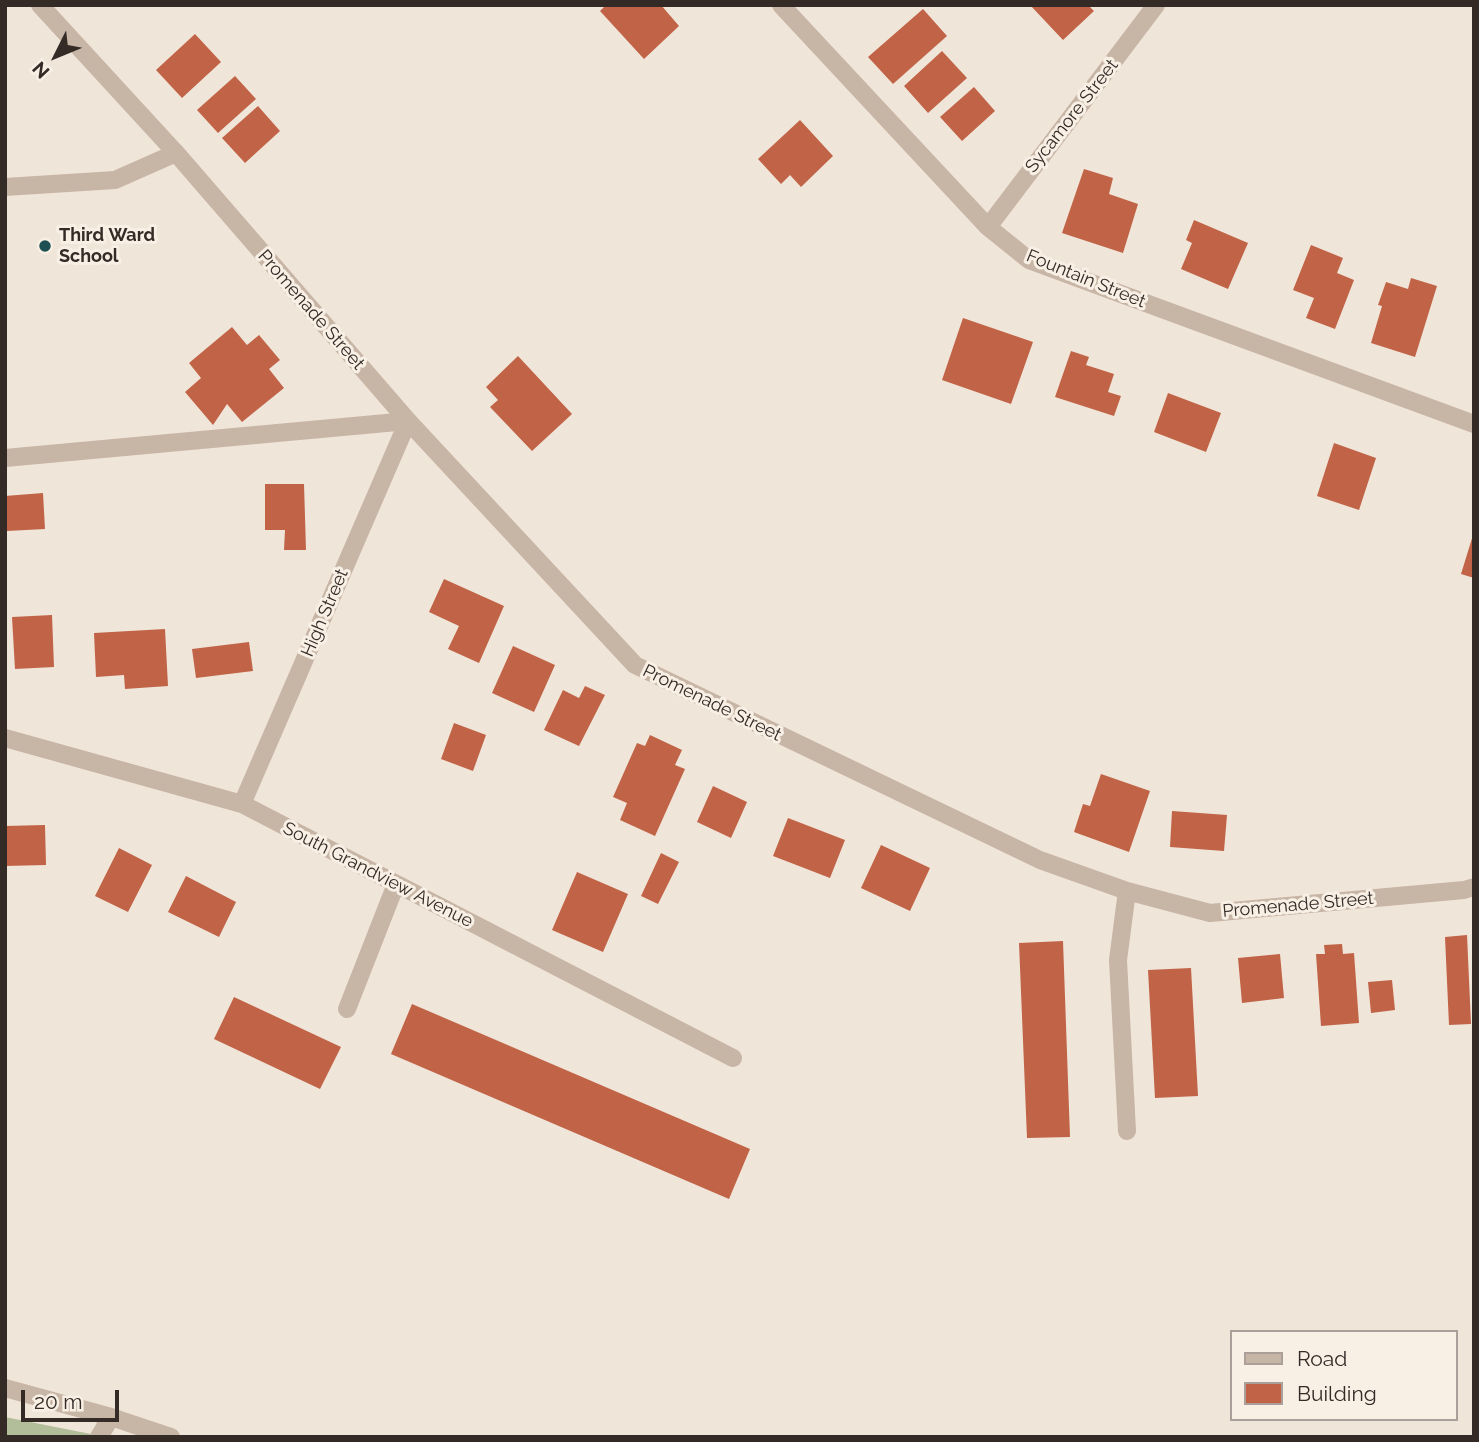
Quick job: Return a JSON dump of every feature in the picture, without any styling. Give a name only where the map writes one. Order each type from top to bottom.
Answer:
[{"type":"street","name":"Promenade Street","points":[[40,5],[176,153],[408,421],[635,666],[1040,860],[1127,891],[1210,913],[1474,887]]},
{"type":"street","name":"Fountain Street","points":[[781,5],[988,227],[1029,260],[1474,424]]},
{"type":"street","name":"Sycamore Street","points":[[988,227],[1148,9]]},
{"type":"street","points":[[5,187],[115,180],[176,153]]},
{"type":"street","points":[[5,458],[408,421]]},
{"type":"street","name":"High Street","points":[[242,804],[408,421]]},
{"type":"street","name":"South Grandview Avenue","points":[[5,738],[242,804],[733,1058]]},
{"type":"street","points":[[347,1009],[396,884]]},
{"type":"street","points":[[1127,891],[1118,960],[1127,1131]]},
{"type":"street","points":[[5,1388],[111,1417],[171,1437]]},
{"type":"street","points":[[99,1437],[111,1417]]},
{"type":"green space","points":[[5,1417],[106,1437],[5,1437]]},
{"type":"building","points":[[606,5],[661,5],[679,26],[644,59],[600,11]]},
{"type":"building","points":[[1030,5],[1088,5],[1094,11],[1063,40]]},
{"type":"building","points":[[923,9],[947,36],[893,84],[868,57]]},
{"type":"building","points":[[195,34],[221,62],[182,98],[156,70]]},
{"type":"building","points":[[942,51],[967,78],[928,113],[904,86]]},
{"type":"building","points":[[235,76],[256,99],[218,133],[197,110]]},
{"type":"building","points":[[974,87],[995,111],[962,141],[940,117]]},
{"type":"building","points":[[258,106],[280,131],[245,163],[222,138]]},
{"type":"building","points":[[800,120],[833,156],[801,187],[790,175],[781,184],[758,159]]},
{"type":"building","points":[[1084,169],[1113,178],[1109,194],[1138,204],[1123,253],[1062,233]]},
{"type":"building","points":[[1194,220],[1248,243],[1228,289],[1181,269],[1192,243],[1186,240]]},
{"type":"building","points":[[1311,245],[1343,258],[1337,273],[1354,280],[1335,329],[1306,318],[1314,298],[1293,290]]},
{"type":"building","points":[[1411,278],[1437,286],[1415,357],[1371,343],[1382,306],[1378,305],[1386,282],[1408,289]]},
{"type":"building","points":[[963,318],[1033,342],[1011,404],[942,380]]},
{"type":"building","points":[[232,327],[247,345],[259,335],[280,360],[269,369],[284,388],[242,422],[227,404],[213,425],[185,392],[201,378],[189,363]]},
{"type":"building","points":[[1071,351],[1089,357],[1086,365],[1114,374],[1108,392],[1121,396],[1114,416],[1055,397]]},
{"type":"building","points":[[518,356],[572,414],[532,451],[490,407],[498,400],[486,387]]},
{"type":"building","points":[[1168,393],[1221,413],[1206,452],[1154,432]]},
{"type":"building","points":[[1334,443],[1376,458],[1359,510],[1317,496]]},
{"type":"building","points":[[265,484],[304,484],[306,550],[284,550],[285,530],[265,530]]},
{"type":"building","points":[[43,493],[45,529],[7,531],[5,496]]},
{"type":"building","points":[[1474,535],[1474,578],[1461,574]]},
{"type":"building","points":[[444,579],[504,606],[479,663],[448,649],[459,626],[429,612]]},
{"type":"building","points":[[52,615],[54,667],[15,669],[12,617]]},
{"type":"building","points":[[165,629],[168,686],[125,689],[124,675],[96,677],[94,633]]},
{"type":"building","points":[[249,642],[253,671],[196,678],[192,649]]},
{"type":"building","points":[[513,646],[555,665],[534,712],[492,693]]},
{"type":"building","points":[[585,686],[605,695],[579,746],[544,730],[563,690],[579,698]]},
{"type":"building","points":[[454,723],[486,735],[473,771],[441,759]]},
{"type":"building","points":[[650,735],[682,750],[675,765],[685,769],[655,836],[620,820],[627,803],[613,797],[637,743],[645,746]]},
{"type":"building","points":[[1101,774],[1150,791],[1129,852],[1074,832],[1083,804],[1090,806]]},
{"type":"building","points":[[713,786],[747,802],[731,838],[697,822]]},
{"type":"building","points":[[1172,811],[1227,815],[1224,851],[1170,847]]},
{"type":"building","points":[[788,818],[845,840],[830,878],[773,856]]},
{"type":"building","points":[[45,825],[46,865],[5,866],[5,826]]},
{"type":"building","points":[[881,845],[930,868],[910,911],[861,888]]},
{"type":"building","points":[[119,848],[152,865],[128,912],[95,896]]},
{"type":"building","points":[[661,853],[679,862],[658,904],[641,896]]},
{"type":"building","points":[[577,872],[628,894],[603,952],[552,930]]},
{"type":"building","points":[[186,876],[236,902],[219,937],[168,912]]},
{"type":"building","points":[[1467,935],[1471,1024],[1449,1025],[1445,937]]},
{"type":"building","points":[[1063,941],[1070,1137],[1027,1138],[1019,943]]},
{"type":"building","points":[[1342,944],[1343,954],[1354,953],[1359,1023],[1321,1026],[1316,954],[1325,954],[1324,945]]},
{"type":"building","points":[[1280,954],[1284,998],[1242,1003],[1238,958]]},
{"type":"building","points":[[1191,968],[1198,1096],[1155,1098],[1148,970]]},
{"type":"building","points":[[1392,980],[1395,1010],[1371,1013],[1368,982]]},
{"type":"building","points":[[234,997],[341,1047],[320,1089],[214,1039]]},
{"type":"building","points":[[412,1004],[750,1149],[729,1199],[391,1054]]},
{"type":"place","name":"Third Ward School","points":[[45,246]]}]
